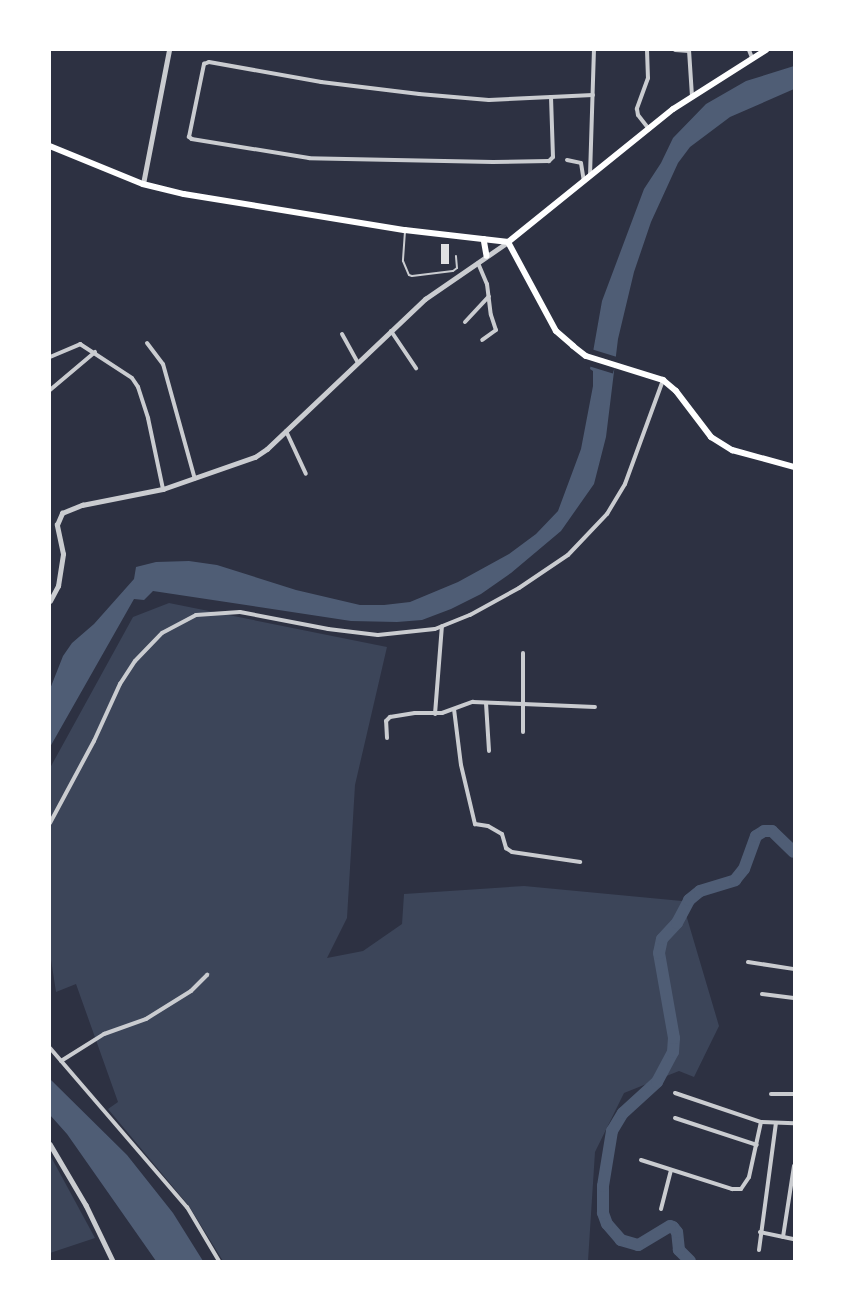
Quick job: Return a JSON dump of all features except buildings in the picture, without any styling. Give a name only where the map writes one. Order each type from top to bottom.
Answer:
[{"type":"main road","points":[[50,146],[142,184],[184,194],[405,230],[508,242],[692,96],[766,50]]},
{"type":"main road","points":[[484,239],[487,256]]},
{"type":"main road","points":[[508,242],[556,331],[586,356],[660,379],[676,391],[711,437],[737,452],[794,467]]},
{"type":"street","points":[[142,184],[169,50]]},
{"type":"street","points":[[590,177],[594,50]]},
{"type":"street","points":[[647,50],[648,78],[637,109],[638,116],[649,129]]},
{"type":"street","points":[[675,50],[689,51],[692,96]]},
{"type":"street","points":[[749,50],[752,58]]},
{"type":"street","points":[[551,97],[553,157],[549,161],[309,158],[189,137],[204,64],[209,62],[321,82],[419,94],[489,100],[551,97],[593,95]]},
{"type":"street","points":[[567,160],[581,164],[584,182]]},
{"type":"street","points":[[50,601],[58,586],[63,554],[57,525],[62,513],[82,505],[163,489],[255,457],[286,432],[434,291],[508,242]]},
{"type":"street","points":[[478,263],[489,296],[496,330],[482,340]]},
{"type":"street","points":[[465,322],[489,296]]},
{"type":"street","points":[[391,331],[416,368]]},
{"type":"street","points":[[342,334],[358,363]]},
{"type":"street","points":[[147,343],[163,364],[195,479]]},
{"type":"street","points":[[50,357],[80,344],[95,352],[132,378],[138,387],[148,418],[163,489]]},
{"type":"street","points":[[50,390],[95,352]]},
{"type":"street","points":[[50,823],[94,741],[120,684],[134,661],[162,633],[196,615],[240,612],[328,629],[378,634],[442,626],[470,616],[519,588],[568,555],[607,514],[625,484],[660,379]]},
{"type":"street","points":[[286,432],[306,474]]},
{"type":"street","points":[[435,714],[442,626]]},
{"type":"street","points":[[522,653],[523,732]]},
{"type":"street","points":[[387,738],[386,721],[390,717],[415,713],[435,714],[473,702],[594,707]]},
{"type":"street","points":[[486,703],[489,751]]},
{"type":"street","points":[[454,709],[461,766],[474,824],[488,826],[502,834],[506,848],[512,852],[580,862]]},
{"type":"street","points":[[748,962],[794,969]]},
{"type":"street","points":[[61,1061],[104,1034],[146,1019],[191,991],[207,975]]},
{"type":"street","points":[[762,994],[794,998]]},
{"type":"street","points":[[50,1048],[187,1207],[219,1261]]},
{"type":"street","points":[[675,1093],[761,1122],[794,1123]]},
{"type":"street","points":[[771,1094],[794,1094]]},
{"type":"street","points":[[675,1118],[757,1145]]},
{"type":"street","points":[[641,1160],[732,1189],[741,1189],[749,1177],[761,1122]]},
{"type":"street","points":[[759,1250],[760,1232],[776,1123]]},
{"type":"street","points":[[50,1144],[86,1204],[113,1261]]},
{"type":"street","points":[[783,1237],[794,1166]]},
{"type":"street","points":[[661,1210],[671,1170]]},
{"type":"street","points":[[760,1232],[794,1239]]},
{"type":"lane","points":[[405,230],[402,261],[409,275],[412,276],[453,271],[457,268],[456,256]]},
{"type":"shaded area","points":[[794,66],[794,89],[730,117],[690,147],[678,163],[651,222],[634,272],[618,339],[606,437],[594,484],[561,531],[511,573],[481,594],[451,609],[422,620],[397,622],[351,621],[153,591],[144,600],[134,599],[50,747],[50,689],[63,656],[72,643],[94,624],[134,579],[136,567],[156,562],[189,561],[217,565],[296,590],[360,605],[384,605],[410,602],[458,582],[509,554],[536,534],[558,511],[581,449],[593,386],[593,371],[590,369],[602,301],[644,189],[661,163],[673,138],[706,104],[746,81]]},
{"type":"shaded area","points":[[169,603],[387,647],[355,785],[347,918],[327,958],[363,951],[402,924],[404,894],[524,886],[682,901],[719,1026],[694,1077],[679,1071],[624,1093],[595,1152],[588,1261],[223,1261],[189,1206],[108,1109],[118,1102],[76,984],[56,992],[50,953],[50,768],[133,617]]},
{"type":"shaded area","points":[[50,1079],[127,1155],[173,1213],[203,1261],[156,1261],[67,1134],[50,1115]]},
{"type":"shaded area","points":[[50,1155],[95,1238],[50,1253]]},
{"type":"pier","points":[[591,349],[618,357],[613,373],[586,365]]},
{"type":"waterway","points":[[690,1261],[679,1250],[677,1232],[673,1227],[670,1226],[638,1245],[621,1240],[607,1224],[603,1213],[603,1186],[612,1131],[623,1113],[657,1082],[673,1052],[674,1038],[659,953],[662,939],[677,923],[689,900],[700,891],[735,880],[744,869],[756,836],[764,831],[772,831],[794,852]]}]
